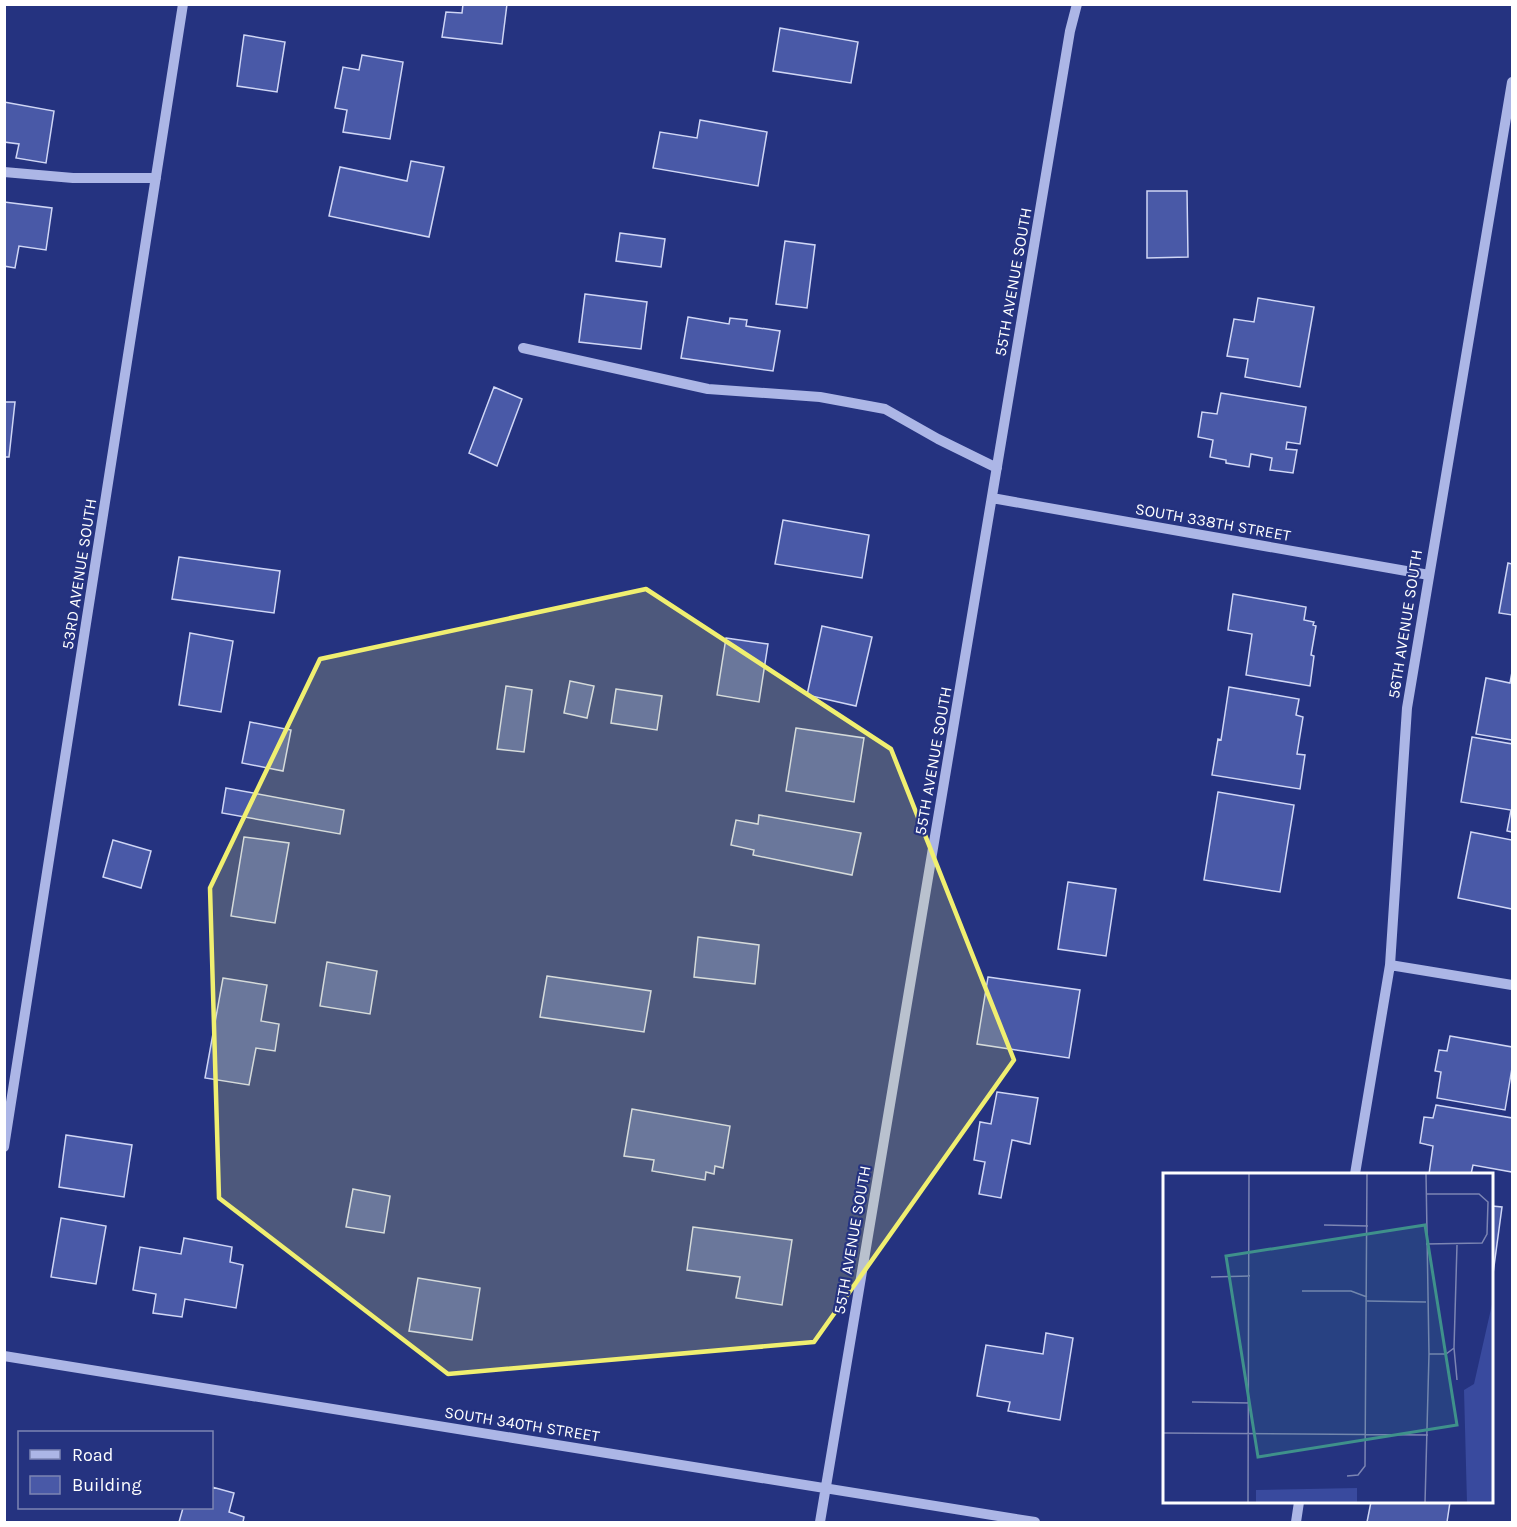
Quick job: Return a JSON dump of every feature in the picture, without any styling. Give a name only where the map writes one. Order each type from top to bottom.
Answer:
[{"type":"street","name":"53RD AVENUE SOUTH","points":[[4,1147],[183,4]]},
{"type":"street","name":"55TH AVENUE SOUTH","points":[[820,1522],[1070,31],[1077,4]]},
{"type":"street","name":"56TH AVENUE SOUTH","points":[[1355,1173],[1390,965],[1407,708],[1507,149],[1512,82]]},
{"type":"street","points":[[4,172],[73,178],[156,178]]},
{"type":"street","points":[[523,348],[708,389],[820,397],[885,409],[938,439],[997,468]]},
{"type":"street","name":"SOUTH 338TH STREET","points":[[992,498],[1429,575]]},
{"type":"street","points":[[1390,965],[1512,985]]},
{"type":"street","name":"SOUTH 340TH STREET","points":[[4,1356],[1035,1522]]},
{"type":"street","points":[[1296,1522],[1299,1503]]},
{"type":"highlighted area","points":[[646,589],[891,749],[1014,1060],[814,1342],[448,1374],[219,1198],[210,888],[320,659]]},
{"type":"building","points":[[463,4],[507,4],[502,44],[442,37],[446,12],[462,13]]},
{"type":"building","points":[[780,28],[858,42],[851,83],[773,71]]},
{"type":"building","points":[[244,35],[285,42],[277,92],[237,86]]},
{"type":"building","points":[[362,55],[403,62],[390,139],[343,132],[347,110],[335,108],[343,67],[359,70]]},
{"type":"building","points":[[4,102],[54,111],[46,163],[16,158],[19,144],[4,142]]},
{"type":"building","points":[[700,120],[767,132],[758,186],[653,168],[660,132],[697,138]]},
{"type":"building","points":[[411,161],[444,167],[429,237],[329,216],[340,167],[407,181]]},
{"type":"building","points":[[1147,191],[1187,191],[1188,257],[1147,258]]},
{"type":"building","points":[[4,202],[52,208],[46,250],[19,246],[15,268],[4,266]]},
{"type":"building","points":[[620,233],[665,239],[661,267],[616,261]]},
{"type":"building","points":[[785,241],[815,245],[807,308],[776,304]]},
{"type":"building","points":[[585,294],[647,302],[641,349],[579,342]]},
{"type":"building","points":[[1258,298],[1314,307],[1300,387],[1245,377],[1248,359],[1227,356],[1234,319],[1254,322]]},
{"type":"building","points":[[688,317],[729,324],[730,318],[747,320],[746,326],[780,331],[773,371],[681,358]]},
{"type":"building","points":[[494,387],[522,399],[497,466],[469,453]]},
{"type":"building","points":[[1221,393],[1306,407],[1300,444],[1287,442],[1286,449],[1297,450],[1293,473],[1270,470],[1272,458],[1251,454],[1249,467],[1226,463],[1226,460],[1210,457],[1213,440],[1198,437],[1202,412],[1217,414]]},
{"type":"building","points":[[4,402],[15,402],[9,457],[4,457]]},
{"type":"building","points":[[783,520],[869,535],[862,578],[775,564]]},
{"type":"building","points":[[179,557],[280,571],[274,613],[172,599]]},
{"type":"building","points":[[1508,563],[1512,564],[1512,615],[1499,613]]},
{"type":"building","points":[[1233,594],[1306,607],[1304,620],[1314,622],[1313,625],[1316,626],[1311,655],[1314,656],[1310,686],[1246,675],[1252,634],[1228,630]]},
{"type":"building","points":[[822,626],[872,637],[856,706],[807,695]]},
{"type":"building","points":[[190,633],[233,641],[221,712],[179,705]]},
{"type":"building","points":[[726,638],[768,644],[759,702],[717,695]]},
{"type":"building","points":[[1512,672],[1512,740],[1476,734],[1486,678],[1510,683]]},
{"type":"building","points":[[570,681],[594,686],[587,718],[564,713]]},
{"type":"building","points":[[506,686],[532,690],[524,752],[497,749]]},
{"type":"building","points":[[1229,687],[1299,699],[1296,715],[1303,717],[1297,754],[1305,755],[1300,789],[1212,775],[1218,739],[1221,740]]},
{"type":"building","points":[[616,689],[662,696],[657,730],[611,723]]},
{"type":"building","points":[[250,722],[291,730],[283,771],[242,763]]},
{"type":"building","points":[[796,728],[864,738],[854,802],[786,791]]},
{"type":"building","points":[[1472,737],[1512,744],[1512,832],[1507,831],[1511,810],[1461,802]]},
{"type":"building","points":[[226,788],[344,810],[340,834],[222,813]]},
{"type":"building","points":[[1218,792],[1294,805],[1280,892],[1204,880]]},
{"type":"building","points":[[759,815],[861,833],[852,875],[753,855],[754,850],[731,845],[736,820],[758,824]]},
{"type":"building","points":[[1471,832],[1512,840],[1512,909],[1458,898]]},
{"type":"building","points":[[244,837],[289,843],[275,923],[231,916]]},
{"type":"building","points":[[113,840],[151,851],[141,888],[103,877]]},
{"type":"building","points":[[1068,882],[1116,889],[1106,956],[1058,949]]},
{"type":"building","points":[[698,937],[759,945],[755,984],[694,977]]},
{"type":"building","points":[[327,962],[377,971],[370,1014],[320,1006]]},
{"type":"building","points":[[547,976],[651,991],[644,1032],[540,1017]]},
{"type":"building","points":[[988,977],[1080,990],[1069,1058],[977,1044]]},
{"type":"building","points":[[223,978],[267,985],[261,1021],[279,1024],[275,1051],[256,1048],[249,1085],[205,1078]]},
{"type":"building","points":[[1450,1036],[1512,1047],[1512,1068],[1505,1110],[1437,1098],[1441,1072],[1435,1071],[1439,1050],[1447,1051]]},
{"type":"building","points":[[997,1092],[1038,1098],[1030,1144],[1012,1140],[1001,1198],[979,1194],[985,1162],[974,1160],[980,1122],[991,1124]]},
{"type":"building","points":[[1436,1105],[1512,1118],[1512,1172],[1473,1165],[1471,1173],[1429,1173],[1433,1146],[1420,1143],[1424,1117],[1433,1118]]},
{"type":"building","points":[[632,1109],[730,1126],[723,1168],[715,1166],[714,1174],[706,1172],[705,1180],[652,1171],[654,1160],[624,1156]]},
{"type":"building","points":[[66,1135],[132,1145],[124,1197],[59,1187]]},
{"type":"building","points":[[353,1189],[390,1196],[384,1233],[346,1227]]},
{"type":"building","points":[[1493,1206],[1502,1207],[1493,1274]]},
{"type":"building","points":[[61,1218],[106,1226],[96,1284],[51,1277]]},
{"type":"building","points":[[693,1227],[792,1240],[782,1305],[736,1298],[740,1277],[687,1270]]},
{"type":"building","points":[[184,1238],[232,1247],[230,1262],[243,1265],[236,1308],[185,1299],[182,1317],[153,1313],[156,1294],[133,1290],[140,1247],[181,1254]]},
{"type":"building","points":[[418,1278],[480,1288],[472,1340],[409,1331]]},
{"type":"building","points":[[1046,1333],[1073,1338],[1060,1420],[1008,1411],[1010,1402],[977,1396],[986,1345],[1043,1354]]},
{"type":"building","points":[[213,1487],[234,1493],[229,1512],[244,1517],[243,1522],[179,1522],[183,1509],[213,1509]]},
{"type":"building","points":[[1371,1503],[1450,1503],[1447,1522],[1367,1522]]}]
